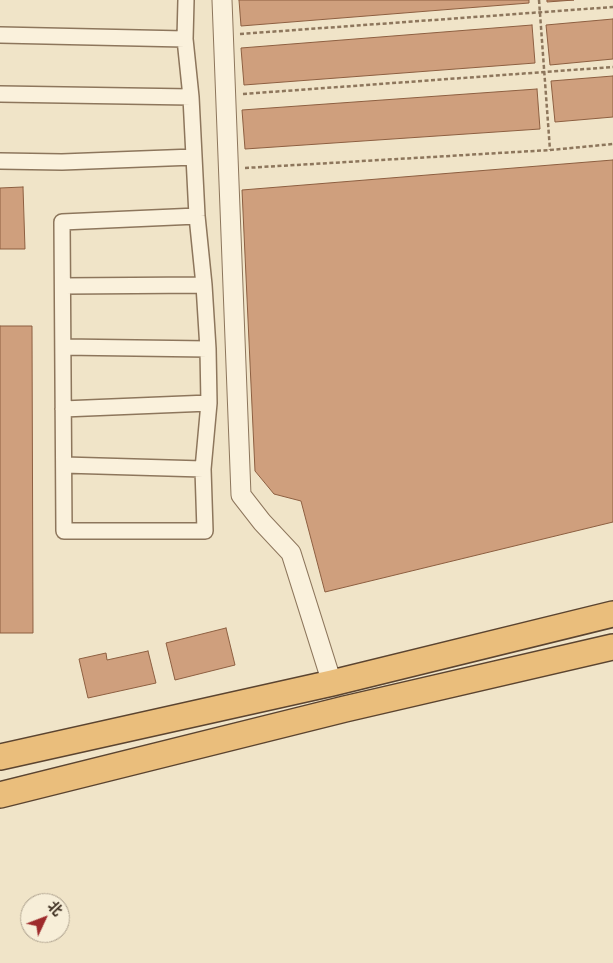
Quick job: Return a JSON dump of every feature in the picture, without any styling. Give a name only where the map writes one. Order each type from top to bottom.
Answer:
[{"type":"highway","points":[[0,757],[332,683],[613,614]]},
{"type":"highway","points":[[0,796],[345,709],[613,647]]},
{"type":"street","points":[[186,0],[186,39],[197,216],[208,349],[209,403],[203,468],[205,531],[64,531],[62,222],[197,216]]},
{"type":"street","points":[[222,0],[241,495],[262,522],[291,553],[332,683]]},
{"type":"street","points":[[0,35],[186,39]]},
{"type":"street","points":[[0,94],[191,98]]},
{"type":"street","points":[[0,161],[62,162],[194,157]]},
{"type":"street","points":[[63,286],[204,285]]},
{"type":"street","points":[[63,347],[208,349]]},
{"type":"street","points":[[64,409],[209,403]]},
{"type":"street","points":[[64,465],[203,468]]},
{"type":"path","points":[[539,0],[550,150]]},
{"type":"path","points":[[223,35],[613,7]]},
{"type":"path","points":[[226,95],[613,67]]},
{"type":"path","points":[[228,168],[550,150],[613,144]]},
{"type":"building","points":[[239,0],[529,0],[529,3],[241,26]]},
{"type":"building","points":[[547,0],[574,0],[547,2]]},
{"type":"building","points":[[613,19],[613,59],[550,65],[546,25]]},
{"type":"building","points":[[532,25],[535,63],[244,85],[241,48]]},
{"type":"building","points":[[613,76],[613,117],[555,122],[551,81]]},
{"type":"building","points":[[537,89],[540,129],[245,149],[242,110]]},
{"type":"building","points":[[613,160],[613,522],[325,592],[301,501],[274,494],[255,471],[242,190]]},
{"type":"building","points":[[23,187],[25,249],[0,249],[0,188]]},
{"type":"building","points":[[0,326],[32,326],[33,633],[0,633]]},
{"type":"building","points":[[226,628],[235,665],[175,680],[166,643]]},
{"type":"building","points":[[148,651],[156,683],[88,698],[79,659],[106,653],[107,660]]}]
